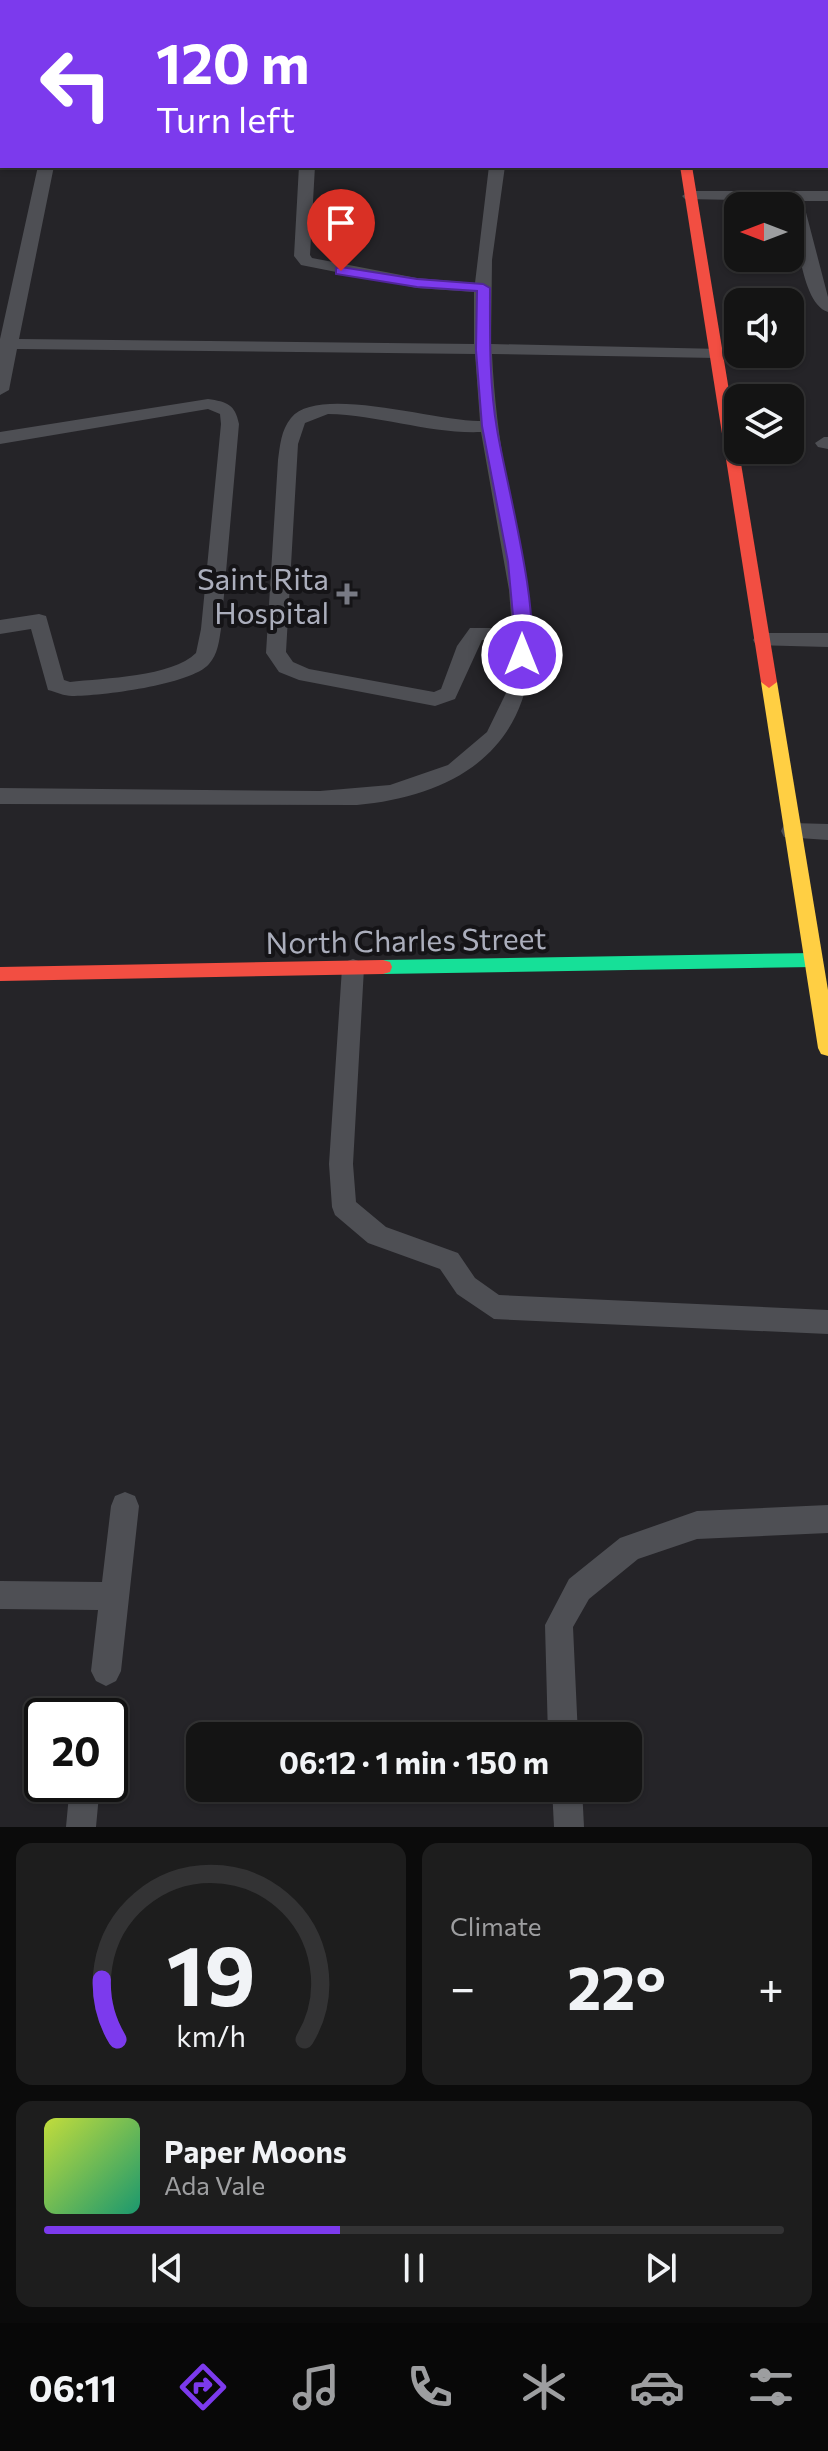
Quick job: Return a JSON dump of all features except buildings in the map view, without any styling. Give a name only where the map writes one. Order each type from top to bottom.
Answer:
[{"type":"street","points":[[686,168],[792,831],[819,968],[828,1048]]},
{"type":"street","name":"North Charles Street","points":[[0,974],[353,968],[819,968]]},
{"type":"lane","points":[[0,390],[5,344],[46,168]]},
{"type":"lane","points":[[307,168],[302,256],[307,262],[403,281],[483,288]]},
{"type":"lane","points":[[0,796],[320,798],[375,795],[427,783],[455,771],[491,743],[510,714],[520,674],[524,636],[516,562],[489,426],[483,350],[483,288],[497,168]]},
{"type":"lane","points":[[690,196],[724,196]]},
{"type":"lane","points":[[804,196],[828,196]]},
{"type":"lane","points":[[804,238],[818,296],[828,307]]},
{"type":"lane","points":[[5,344],[716,353]]},
{"type":"lane","points":[[0,438],[208,404],[221,406],[228,412],[230,424],[211,629],[207,652],[199,663],[177,672],[70,689],[55,685],[39,621],[0,627]]},
{"type":"lane","points":[[489,426],[454,426],[334,408],[313,410],[299,419],[289,442],[287,460],[276,653],[286,667],[306,675],[435,699],[448,694],[455,683],[468,640],[477,633],[524,636]]},
{"type":"lane","points":[[763,640],[828,640]]},
{"type":"lane","points":[[792,831],[828,832]]},
{"type":"lane","points":[[353,968],[341,1164],[344,1207],[377,1235],[449,1261],[466,1286],[494,1307],[828,1322]]},
{"type":"lane","points":[[106,1671],[125,1506]]},
{"type":"lane","points":[[562,1722],[559,1625],[579,1589],[630,1548],[697,1525],[828,1519]]},
{"type":"lane","points":[[0,1595],[114,1596]]},
{"type":"lane","points":[[81,1827],[83,1802]]},
{"type":"lane","points":[[568,1802],[569,1827]]},
{"type":"shaded area","points":[[0,168],[828,168],[828,1827],[0,1827]]},
{"type":"traffic: fast","points":[[383,967],[814,960]]},
{"type":"traffic: slow","points":[[769,682],[828,1048]]},
{"type":"traffic: jam","points":[[686,168],[769,682]]},
{"type":"traffic: jam","points":[[0,974],[383,967]]},
{"type":"place","name":"Saint Rita Hospital","points":[[347,594]]},
{"type":"route","points":[[341,271],[417,283],[483,288],[483,350],[489,426],[516,562],[524,636],[522,655]]}]
